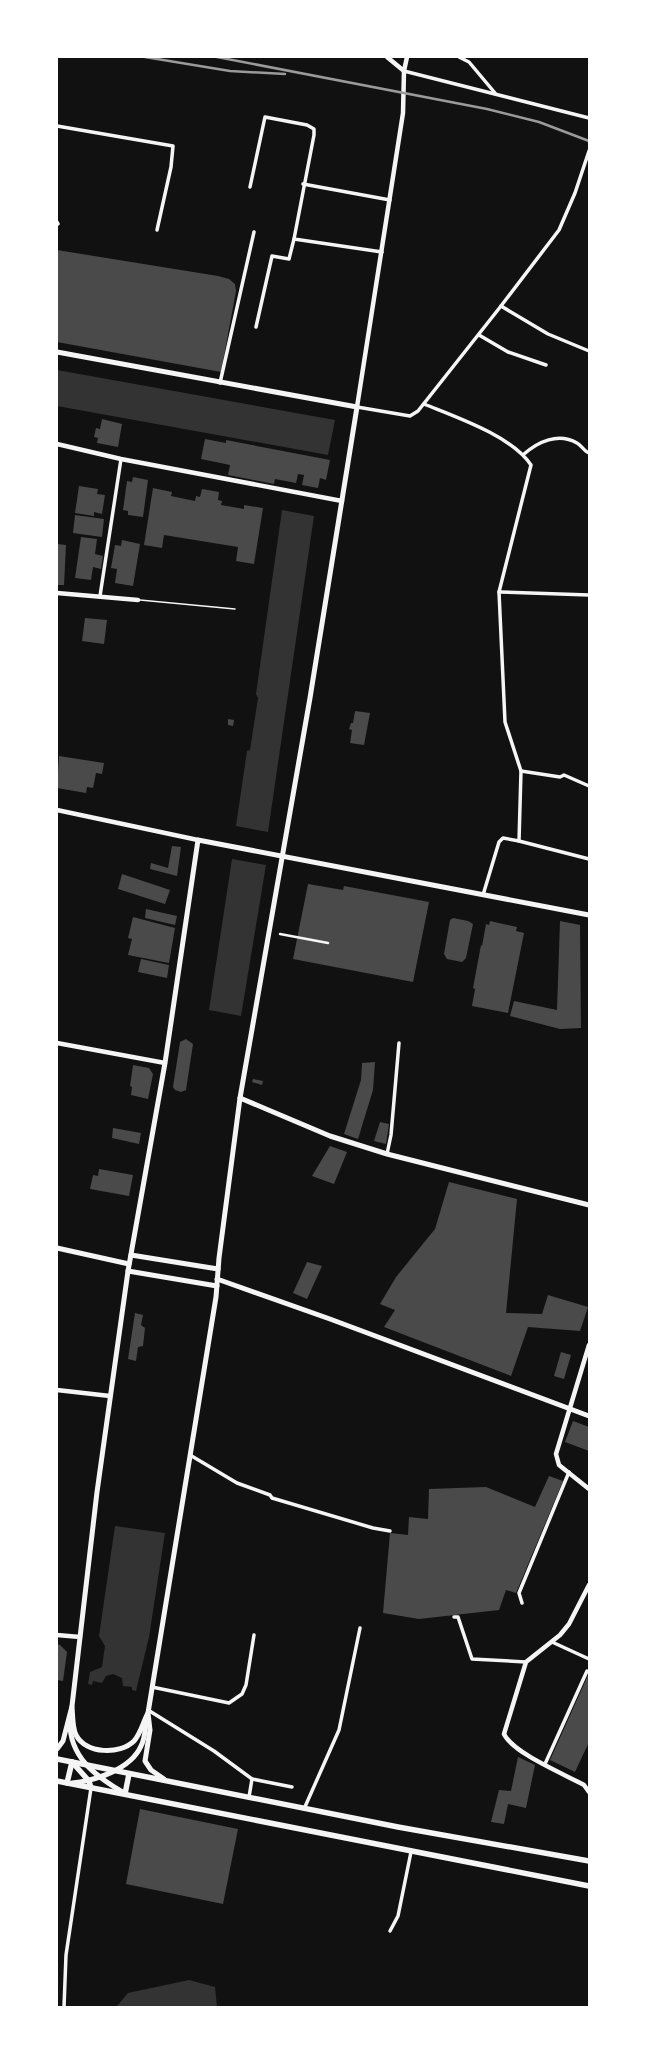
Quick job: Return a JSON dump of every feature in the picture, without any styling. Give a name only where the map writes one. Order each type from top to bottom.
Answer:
[{"type":"main road","points":[[57,352],[357,407],[283,856],[240,1098],[217,1286],[148,1712],[141,1746],[132,1758],[112,1771],[89,1780],[67,1783]]},
{"type":"main road","points":[[125,1794],[98,1777],[77,1753],[71,1738],[72,1706],[110,1396],[129,1264],[165,1063],[198,840],[589,915]]},
{"type":"main road","points":[[240,1098],[330,1136],[387,1154],[589,1205]]},
{"type":"main road","points":[[57,1248],[129,1264]]},
{"type":"main road","points":[[131,1255],[218,1269]]},
{"type":"main road","points":[[128,1271],[217,1286]]},
{"type":"main road","points":[[217,1279],[330,1319],[589,1416]]},
{"type":"main road","points":[[72,1706],[74,1727],[78,1738],[93,1748],[108,1751],[121,1748],[134,1740],[148,1712]]},
{"type":"main road","points":[[57,1750],[64,1741],[72,1706]]},
{"type":"main road","points":[[148,1712],[150,1730],[145,1762],[157,1776],[170,1782]]},
{"type":"main road","points":[[57,1759],[304,1809],[589,1861]]},
{"type":"main road","points":[[72,1762],[89,1780],[91,1788]]},
{"type":"main road","points":[[67,1783],[72,1762]]},
{"type":"main road","points":[[125,1794],[129,1774]]},
{"type":"main road","points":[[57,1781],[589,1886]]},
{"type":"street","points":[[387,57],[404,71],[589,118]]},
{"type":"street","points":[[407,57],[404,71],[404,114],[357,407],[410,416],[418,411],[479,335],[559,230],[575,193],[589,151]]},
{"type":"street","points":[[459,57],[469,62],[479,72],[495,93]]},
{"type":"street","points":[[250,187],[265,118],[269,117],[307,126],[314,130],[289,259],[272,256],[256,328]]},
{"type":"street","points":[[57,126],[173,146],[171,167],[157,230]]},
{"type":"street","points":[[303,184],[390,200]]},
{"type":"street","points":[[220,383],[254,232]]},
{"type":"street","points":[[294,239],[382,252]]},
{"type":"street","points":[[501,306],[548,334],[589,351]]},
{"type":"street","points":[[479,335],[508,352],[546,365]]},
{"type":"street","points":[[424,404],[478,426],[524,454],[531,465],[499,592],[504,714],[521,771],[519,841]]},
{"type":"street","points":[[524,454],[535,445],[547,439],[565,439],[577,443],[589,453]]},
{"type":"street","points":[[57,444],[121,459],[342,501]]},
{"type":"street","points":[[100,596],[121,459]]},
{"type":"street","points":[[499,592],[589,595]]},
{"type":"street","points":[[57,593],[138,600]]},
{"type":"street","points":[[521,771],[560,777],[564,775],[589,786]]},
{"type":"street","points":[[57,810],[198,840]]},
{"type":"street","points":[[483,895],[499,842],[503,838],[589,859]]},
{"type":"street","points":[[280,934],[328,943]]},
{"type":"street","points":[[57,1043],[165,1063]]},
{"type":"street","points":[[387,1154],[391,1135],[399,1043]]},
{"type":"street","points":[[589,1345],[588,1353],[556,1454],[559,1465],[589,1489]]},
{"type":"street","points":[[57,1390],[110,1396]]},
{"type":"street","points":[[190,1455],[237,1483],[270,1495],[272,1498],[373,1528],[390,1531]]},
{"type":"street","points":[[522,1603],[520,1593],[569,1472]]},
{"type":"street","points":[[589,1585],[569,1624],[552,1642],[526,1662],[504,1734],[507,1741],[518,1750],[584,1784],[589,1792]]},
{"type":"street","points":[[454,1617],[458,1618],[472,1659],[526,1662]]},
{"type":"street","points":[[304,1809],[339,1730],[360,1628]]},
{"type":"street","points":[[152,1687],[229,1703],[242,1694],[246,1685],[254,1635]]},
{"type":"street","points":[[57,1636],[80,1637]]},
{"type":"street","points":[[552,1642],[589,1659]]},
{"type":"street","points":[[545,1764],[588,1671]]},
{"type":"street","points":[[148,1712],[214,1751],[252,1779],[292,1787]]},
{"type":"street","points":[[248,1798],[252,1779]]},
{"type":"street","points":[[64,2007],[66,1955],[91,1788]]},
{"type":"street","points":[[390,1931],[398,1916],[411,1852]]},
{"type":"lane","points":[[138,600],[235,609]]},
{"type":"shaded area","points":[[57,370],[335,420],[328,455],[57,406]]},
{"type":"shaded area","points":[[282,510],[314,516],[268,832],[236,826],[247,751],[250,750],[258,698],[256,694]]},
{"type":"shaded area","points":[[232,859],[266,865],[241,1016],[209,1010]]},
{"type":"shaded area","points":[[115,1526],[165,1533],[149,1637],[136,1691],[132,1690],[132,1687],[123,1686],[122,1678],[113,1674],[106,1676],[102,1683],[93,1681],[92,1685],[88,1684],[90,1672],[102,1667],[105,1646],[99,1636]]},
{"type":"shaded area","points":[[189,1980],[215,1987],[217,2007],[117,2006],[128,1993]]},
{"type":"building","points":[[57,250],[229,279],[235,284],[236,291],[221,372],[57,342]]},
{"type":"building","points":[[102,419],[122,424],[118,447],[97,443],[98,438],[94,437],[96,428],[100,429]]},
{"type":"building","points":[[205,439],[226,443],[226,440],[330,460],[326,480],[320,478],[318,488],[302,485],[304,475],[298,474],[296,483],[275,479],[274,484],[228,475],[230,465],[201,459]]},
{"type":"building","points":[[133,477],[148,480],[143,517],[128,515],[128,511],[123,510],[127,481],[132,482]]},
{"type":"building","points":[[79,486],[98,489],[97,494],[105,495],[102,514],[94,512],[94,516],[75,513]]},
{"type":"building","points":[[153,488],[172,492],[171,496],[195,501],[196,496],[200,497],[202,489],[219,492],[218,500],[222,501],[221,505],[244,509],[244,505],[263,508],[254,564],[236,561],[238,547],[164,535],[162,548],[144,545]]},
{"type":"building","points":[[75,515],[104,519],[102,537],[73,533]]},
{"type":"building","points":[[81,537],[97,539],[95,554],[103,556],[101,569],[93,567],[91,580],[75,578]]},
{"type":"building","points":[[122,540],[140,544],[133,586],[115,583],[117,569],[111,568],[115,545],[121,546]]},
{"type":"building","points":[[57,544],[66,545],[64,585],[57,585]]},
{"type":"building","points":[[85,618],[107,620],[104,644],[82,641]]},
{"type":"building","points":[[355,711],[370,713],[364,745],[350,743],[352,730],[349,729],[351,723],[353,723]]},
{"type":"building","points":[[228,719],[234,720],[233,726],[228,725]]},
{"type":"building","points":[[59,756],[104,763],[102,774],[96,773],[93,788],[87,787],[86,793],[57,788]]},
{"type":"building","points":[[172,846],[181,847],[177,876],[150,869],[151,863],[168,868]]},
{"type":"building","points":[[122,874],[170,890],[165,904],[118,889]]},
{"type":"building","points":[[308,884],[343,890],[344,886],[429,902],[413,982],[293,959]]},
{"type":"building","points":[[146,909],[177,916],[175,925],[145,918]]},
{"type":"building","points":[[133,917],[175,928],[169,963],[128,955],[132,939],[128,938]]},
{"type":"building","points":[[453,918],[468,921],[473,924],[466,958],[462,962],[447,959],[444,954],[450,920]]},
{"type":"building","points":[[490,921],[517,927],[516,931],[524,933],[508,1013],[472,1006],[475,989],[473,988],[481,945],[482,946],[486,924],[489,925]]},
{"type":"building","points":[[560,921],[580,925],[581,1028],[560,1029],[510,1016],[514,1001],[557,1010]]},
{"type":"building","points":[[141,959],[169,965],[167,978],[138,972]]},
{"type":"building","points":[[186,1039],[193,1044],[186,1090],[181,1092],[175,1090],[173,1087],[180,1042]]},
{"type":"building","points":[[375,1062],[373,1090],[358,1139],[344,1134],[361,1080],[362,1063]]},
{"type":"building","points":[[133,1065],[149,1068],[153,1074],[148,1099],[131,1095],[132,1087],[130,1086]]},
{"type":"building","points":[[253,1079],[263,1081],[262,1085],[252,1082]]},
{"type":"building","points":[[380,1122],[389,1124],[386,1144],[374,1141]]},
{"type":"building","points":[[113,1128],[141,1133],[139,1144],[112,1138]]},
{"type":"building","points":[[330,1146],[347,1152],[334,1184],[312,1176]]},
{"type":"building","points":[[99,1169],[133,1175],[129,1196],[90,1189],[93,1175],[98,1176]]},
{"type":"building","points":[[449,1182],[517,1199],[506,1313],[542,1314],[548,1295],[588,1307],[580,1331],[528,1327],[511,1376],[384,1327],[395,1310],[380,1304],[396,1277],[435,1229]]},
{"type":"building","points":[[307,1262],[322,1266],[307,1299],[293,1293]]},
{"type":"building","points":[[135,1313],[143,1315],[141,1325],[145,1328],[143,1346],[138,1347],[136,1361],[128,1359]]},
{"type":"building","points":[[561,1352],[571,1355],[564,1379],[554,1376]]},
{"type":"building","points":[[573,1421],[589,1427],[589,1451],[565,1442]]},
{"type":"building","points":[[549,1476],[563,1481],[516,1593],[506,1590],[499,1610],[419,1619],[383,1613],[390,1533],[408,1535],[409,1517],[428,1519],[429,1489],[486,1487],[535,1507]]},
{"type":"building","points":[[57,1644],[67,1652],[63,1681],[57,1680]]},
{"type":"building","points":[[589,1673],[589,1742],[575,1772],[550,1760]]},
{"type":"building","points":[[518,1757],[535,1765],[526,1808],[508,1804],[504,1824],[491,1822],[499,1790],[511,1791]]},
{"type":"building","points":[[140,1809],[238,1829],[223,1904],[126,1884]]},
{"type":"railway","points":[[145,57],[230,71],[285,74]]},
{"type":"railway","points":[[217,57],[487,109],[539,122],[589,141]]}]
